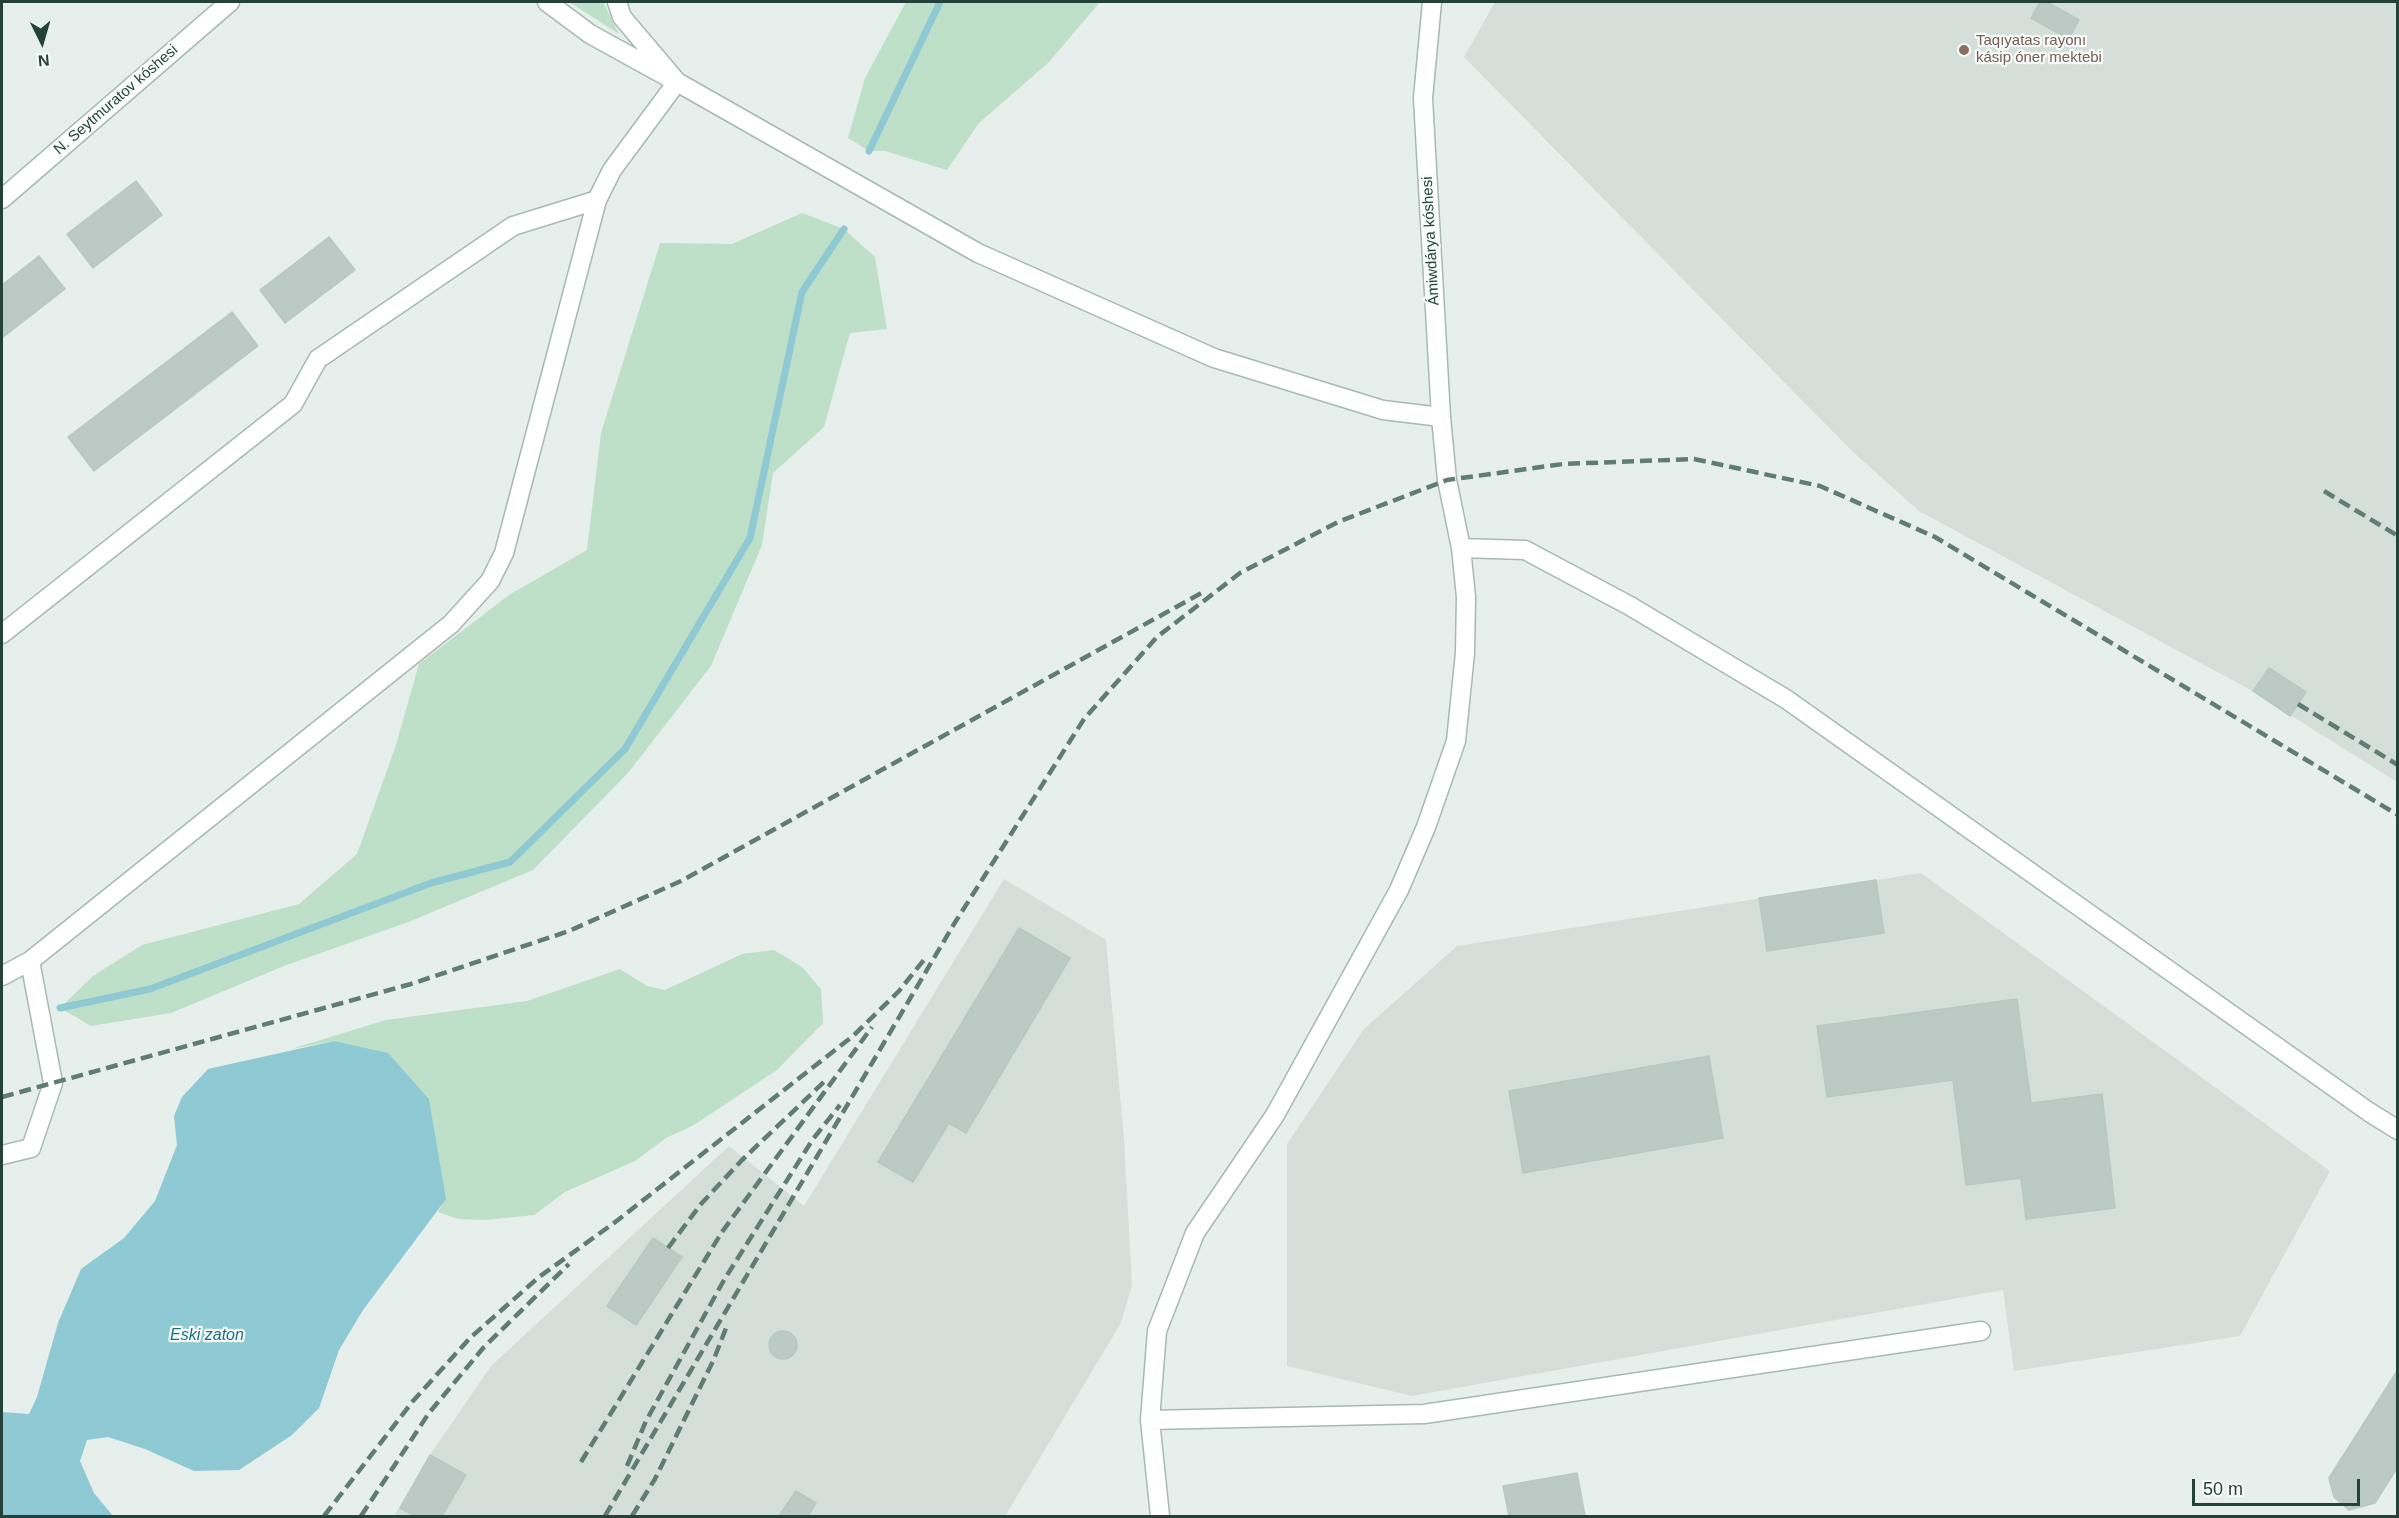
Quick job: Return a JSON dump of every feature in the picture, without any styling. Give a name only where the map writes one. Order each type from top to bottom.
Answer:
[{"type":"street","name":"N. Seytmuratov kóshesi","points":[[2,199],[230,2]]},
{"type":"street","points":[[547,2],[590,34],[978,253],[1214,358],[1383,410],[1441,417]]},
{"type":"street","points":[[617,2],[622,17],[677,82]]},
{"type":"street","name":"Ámiwdárya kóshesi","points":[[1160,1516],[1150,1420],[1156,1331],[1195,1233],[1275,1115],[1399,890],[1426,827],[1456,741],[1465,653],[1466,597],[1461,548],[1447,480],[1441,417],[1423,99],[1432,2]]},
{"type":"street","points":[[2,976],[30,961],[451,624],[490,581],[504,553],[597,200],[612,170],[677,82]]},
{"type":"street","points":[[2,634],[293,404],[318,359],[513,226],[597,200]]},
{"type":"street","points":[[1461,548],[1525,550],[1630,606],[1786,699],[2397,1130]]},
{"type":"street","points":[[2,1155],[31,1148],[53,1083],[30,961]]},
{"type":"street","points":[[1150,1420],[1424,1414],[1981,1330]]},
{"type":"shaded area","points":[[1495,2],[2397,2],[2397,782],[2247,688],[1919,511],[1853,452],[1464,57]]},
{"type":"shaded area","points":[[1921,873],[2330,1171],[2240,1336],[2014,1371],[2003,1290],[1412,1396],[1287,1366],[1287,1144],[1364,1029],[1457,946]]},
{"type":"shaded area","points":[[1004,879],[1106,940],[1124,1139],[1132,1285],[1121,1323],[1005,1516],[394,1516],[430,1455],[491,1366],[729,1146],[804,1206]]},
{"type":"green space","points":[[570,2],[603,2],[619,34],[580,9]]},
{"type":"green space","points":[[906,2],[1100,2],[1049,62],[979,123],[947,170],[885,151],[869,151],[848,138],[865,78]]},
{"type":"green space","points":[[802,213],[844,229],[875,257],[887,329],[850,333],[824,427],[773,473],[762,545],[711,666],[628,773],[533,870],[411,921],[284,966],[171,1013],[91,1026],[60,1008],[93,976],[142,945],[299,904],[357,854],[395,748],[419,664],[509,595],[587,550],[601,433],[660,243],[732,244]]},
{"type":"green space","points":[[774,950],[802,967],[821,989],[823,1023],[777,1070],[694,1125],[666,1138],[635,1161],[565,1192],[534,1215],[485,1220],[458,1219],[438,1212],[445,1199],[429,1099],[388,1054],[334,1041],[291,1049],[386,1020],[527,1001],[620,969],[647,986],[665,990],[742,954]]},
{"type":"water","name":"Eski zaton","points":[[334,1041],[388,1053],[429,1099],[446,1199],[363,1310],[339,1350],[319,1408],[292,1435],[239,1470],[194,1471],[145,1449],[108,1437],[87,1440],[80,1461],[94,1493],[113,1516],[2,1516],[2,1412],[29,1414],[37,1397],[58,1323],[81,1269],[124,1238],[155,1201],[177,1145],[174,1116],[182,1097],[208,1069]]},
{"type":"building","points":[[2040,2],[2047,2],[2079,20],[2069,39],[2031,18]]},
{"type":"building","points":[[136,181],[162,215],[93,268],[67,234]]},
{"type":"building","points":[[329,237],[355,270],[285,323],[260,290]]},
{"type":"building","points":[[39,256],[65,289],[2,338],[2,285]]},
{"type":"building","points":[[232,312],[258,346],[94,471],[68,437]]},
{"type":"building","points":[[2269,668],[2306,692],[2290,716],[2253,691]]},
{"type":"building","points":[[1876,880],[1884,933],[1767,951],[1759,898]]},
{"type":"building","points":[[1019,928],[1070,958],[966,1133],[949,1123],[913,1182],[878,1162]]},
{"type":"building","points":[[2017,999],[2031,1103],[2102,1094],[2115,1208],[2026,1219],[2021,1178],[1966,1185],[1953,1080],[1827,1097],[1817,1026]]},
{"type":"building","points":[[1709,1056],[1723,1138],[1523,1173],[1509,1091]]},
{"type":"building","points":[[653,1238],[682,1257],[636,1325],[607,1306]]},
{"type":"building","points":[[783,1331],[793,1335],[797,1345],[793,1355],[783,1359],[773,1355],[769,1345],[773,1335]]},
{"type":"building","points":[[2397,1371],[2397,1468],[2375,1503],[2349,1510],[2334,1497],[2329,1478]]},
{"type":"building","points":[[430,1455],[466,1475],[442,1516],[415,1516],[400,1508]]},
{"type":"building","points":[[1577,1473],[1585,1516],[1509,1516],[1503,1486]]},
{"type":"building","points":[[796,1491],[816,1503],[808,1516],[779,1516]]},
{"type":"waterway","points":[[869,151],[940,2]]},
{"type":"waterway","points":[[60,1008],[150,989],[431,883],[510,862],[625,749],[750,538],[802,292],[844,229]]},
{"type":"railway","points":[[605,1516],[954,924],[1084,719],[1157,637],[1240,573],[1338,522],[1447,480],[1563,464],[1694,459],[1820,486],[1935,537],[2398,815]]},
{"type":"railway","points":[[2324,491],[2398,536]]},
{"type":"railway","points":[[2,1097],[411,984],[569,931],[681,881],[1205,591]]},
{"type":"railway","points":[[2298,704],[2398,765]]},
{"type":"railway","points":[[324,1516],[413,1401],[470,1338],[539,1277],[614,1223],[853,1036],[899,991],[927,956]]},
{"type":"railway","points":[[581,1462],[722,1232],[872,1027]]},
{"type":"railway","points":[[668,1248],[701,1204],[742,1160],[825,1081]]},
{"type":"railway","points":[[627,1466],[646,1421],[724,1280],[813,1139],[840,1105]]},
{"type":"railway","points":[[361,1516],[429,1413],[484,1347],[569,1264]]},
{"type":"railway","points":[[632,1516],[655,1479],[714,1359],[728,1323]]},
{"type":"place","name":"Taqıyatas rayonı kásip óner mektebi","points":[[1964,50]]}]
